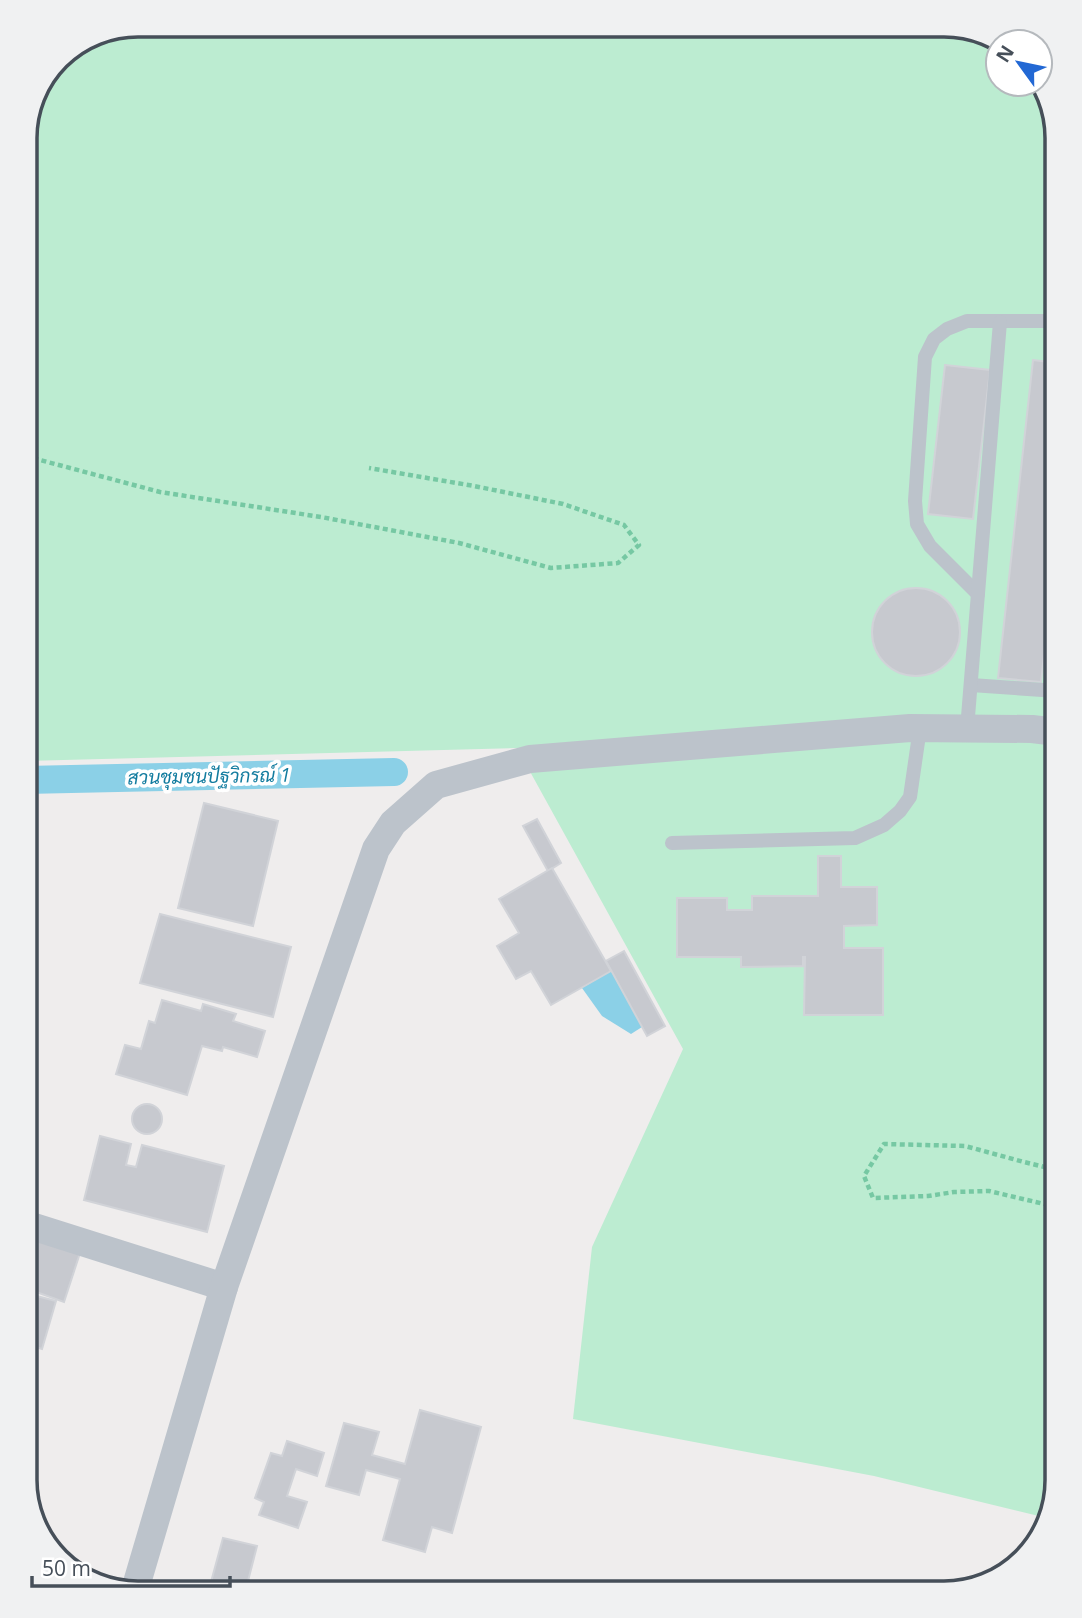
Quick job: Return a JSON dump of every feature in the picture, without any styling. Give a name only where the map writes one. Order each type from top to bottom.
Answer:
[{"type":"street","points":[[138,1581],[225,1287],[376,849],[393,823],[436,785],[530,759],[920,728],[1045,730]]},
{"type":"street","points":[[37,1228],[225,1287]]},
{"type":"lane","points":[[978,594],[930,545],[917,524],[915,501],[925,357],[934,340],[947,329],[967,321],[1045,321]]},
{"type":"lane","points":[[967,729],[1000,322]]},
{"type":"lane","points":[[971,685],[1045,690]]},
{"type":"lane","points":[[672,843],[855,838],[884,825],[900,811],[910,797],[920,728]]},
{"type":"path","points":[[37,459],[160,492],[321,517],[459,543],[551,568],[618,563],[639,545],[624,524],[563,504],[369,468]]},
{"type":"path","points":[[1045,1167],[965,1146],[884,1144],[864,1176],[873,1198],[989,1191],[1045,1204]]},
{"type":"green space","points":[[138,37],[951,37],[984,45],[984,98],[1038,98],[1045,138],[1045,1480],[1039,1516],[874,1476],[573,1419],[592,1247],[683,1049],[517,748],[37,761],[37,131],[44,99],[66,66],[82,54],[99,44]]},
{"type":"water","points":[[611,971],[642,1027],[631,1034],[602,1016],[582,988]]},
{"type":"building","points":[[1033,360],[1045,362],[1045,645],[1041,682],[998,678]]},
{"type":"building","points":[[945,365],[990,370],[973,519],[928,514]]},
{"type":"building","points":[[916,588],[933,592],[947,601],[956,615],[960,632],[956,649],[947,663],[933,672],[916,676],[899,672],[885,663],[876,649],[872,632],[876,615],[885,601],[899,592]]},
{"type":"building","points":[[204,803],[278,821],[253,926],[178,908]]},
{"type":"building","points":[[537,819],[561,863],[548,871],[523,826]]},
{"type":"building","points":[[818,856],[841,856],[841,887],[877,887],[877,925],[844,926],[844,948],[883,948],[883,1015],[804,1015],[805,957],[803,966],[741,967],[741,957],[677,957],[677,898],[727,898],[727,910],[752,910],[752,896],[818,896]]},
{"type":"building","points":[[552,868],[611,971],[551,1005],[531,971],[516,979],[497,946],[519,933],[499,899]]},
{"type":"building","points":[[160,914],[291,947],[273,1017],[140,983]]},
{"type":"building","points":[[624,951],[665,1026],[647,1036],[606,961]]},
{"type":"building","points":[[162,1000],[201,1011],[203,1004],[236,1014],[233,1021],[265,1031],[257,1057],[223,1047],[222,1051],[202,1046],[187,1095],[116,1074],[125,1045],[141,1049],[149,1021],[155,1023]]},
{"type":"building","points":[[147,1104],[153,1105],[161,1113],[161,1125],[153,1133],[147,1134],[141,1133],[133,1125],[132,1119],[133,1113],[141,1105]]},
{"type":"building","points":[[100,1136],[131,1144],[126,1165],[136,1167],[142,1145],[224,1166],[207,1232],[84,1200]]},
{"type":"building","points":[[37,1239],[80,1253],[64,1302],[37,1292]]},
{"type":"building","points":[[37,1296],[56,1301],[42,1349],[37,1348]]},
{"type":"building","points":[[420,1410],[481,1427],[452,1533],[432,1527],[425,1552],[383,1540],[400,1479],[366,1470],[359,1495],[326,1486],[344,1423],[379,1432],[372,1455],[405,1464]]},
{"type":"building","points":[[287,1441],[324,1453],[317,1476],[296,1469],[287,1496],[307,1502],[298,1528],[259,1515],[264,1502],[255,1498],[271,1453],[282,1456]]},
{"type":"building","points":[[223,1538],[257,1546],[248,1581],[211,1581]]},
{"type":"waterway","name":"สวนชุมชนปัฐวิกรณ์ 1","points":[[37,780],[394,772]]}]
